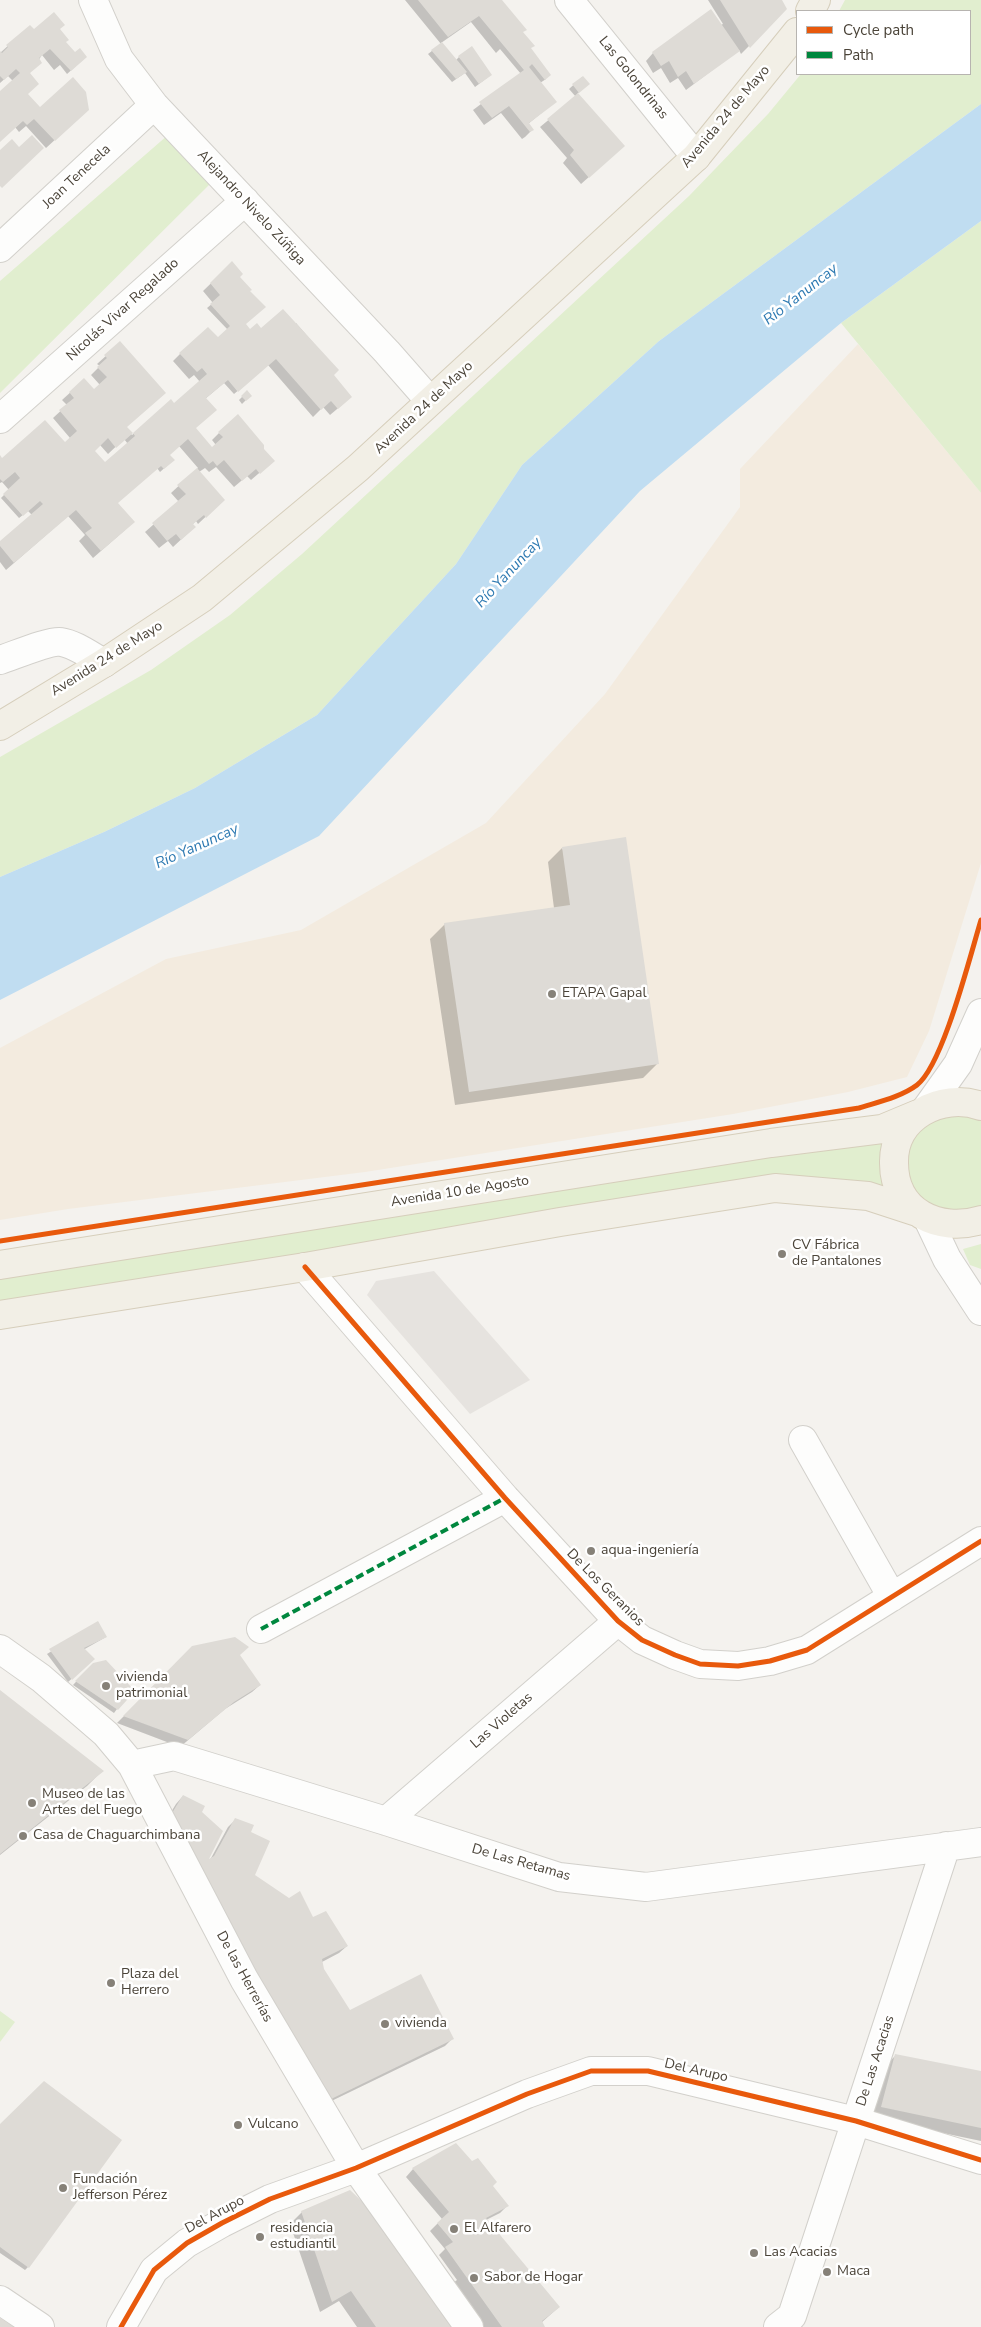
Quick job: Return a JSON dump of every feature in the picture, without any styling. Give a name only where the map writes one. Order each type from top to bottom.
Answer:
[{"type":"main road","name":"Avenida 24 de Mayo","points":[[0,726],[104,663],[202,598],[358,468],[696,157],[796,33]]},
{"type":"main road","name":"Avenida 10 de Agosto","points":[[0,1265],[771,1143],[882,1128],[942,1102],[956,1101],[981,1106]]},
{"type":"main road","points":[[922,1112],[905,1128],[897,1144],[894,1162],[896,1181],[904,1198],[922,1215]]},
{"type":"main road","points":[[0,1315],[304,1267],[775,1188],[868,1196],[955,1226],[981,1220]]},
{"type":"street","name":"Alejandro Nivelo Zúñiga","points":[[93,0],[119,59],[154,106],[387,352],[430,402]]},
{"type":"street","name":"Las Golondrinas","points":[[570,0],[696,157]]},
{"type":"street","name":"Joan Tenecela","points":[[0,248],[154,106]]},
{"type":"street","name":"Nicolás Vivar Regalado","points":[[0,419],[245,201]]},
{"type":"street","points":[[0,660],[52,642],[61,642],[104,663]]},
{"type":"street","points":[[922,1112],[958,1064],[981,1013]]},
{"type":"street","points":[[981,1058],[981,1064]]},
{"type":"street","points":[[922,1215],[947,1259],[981,1311]]},
{"type":"street","name":"De Los Geranios","points":[[304,1267],[504,1498],[618,1621],[642,1640],[674,1655],[700,1664],[738,1666],[770,1661],[807,1650],[981,1541]]},
{"type":"street","points":[[802,1440],[892,1598]]},
{"type":"street","points":[[260,1629],[504,1498]]},
{"type":"street","name":"Las Violetas","points":[[386,1821],[618,1621]]},
{"type":"street","name":"De las Herrerías","points":[[0,1649],[41,1678],[106,1734],[132,1765],[244,1980],[356,2168],[469,2327]]},
{"type":"street","name":"De Las Retamas","points":[[132,1765],[174,1756],[386,1821],[559,1877],[646,1887],[981,1842]]},
{"type":"street","name":"De Las Acacias","points":[[794,2323],[856,2121],[946,1846]]},
{"type":"street","name":"Del Arupo","points":[[121,2327],[154,2270],[187,2243],[270,2199],[356,2168],[526,2094],[591,2071],[648,2071],[856,2121],[981,2160]]},
{"type":"street","points":[[0,2300],[40,2327]]},
{"type":"shaded area","points":[[858,344],[981,493],[981,863],[929,1031],[907,1077],[848,1092],[733,1114],[365,1172],[68,1209],[0,1220],[0,1048],[166,959],[301,930],[486,823],[605,694],[740,507],[740,469]]},
{"type":"shaded area","points":[[434,1271],[530,1380],[470,1414],[367,1295],[376,1281]]},
{"type":"green space","points":[[845,0],[981,0],[981,104],[659,341],[522,465],[456,564],[317,715],[195,788],[104,832],[0,877],[0,757],[151,670],[230,615],[302,554],[689,196],[768,114],[800,75],[971,75],[971,10],[840,10]]},
{"type":"green space","points":[[168,135],[210,184],[0,393],[0,281]]},
{"type":"green space","points":[[981,221],[981,493],[841,323]]},
{"type":"green space","points":[[954,1112],[981,1118],[981,1210],[936,1212],[910,1188],[905,1154],[912,1137],[923,1124]]},
{"type":"green space","points":[[905,1128],[904,1198],[775,1188],[0,1315],[0,1265]]},
{"type":"green space","points":[[981,1244],[981,1269],[970,1265],[963,1249]]},
{"type":"green space","points":[[0,2011],[15,2022],[0,2042]]},
{"type":"water","name":"Río Yanuncay","points":[[981,104],[981,221],[841,323],[640,491],[319,836],[0,1000],[0,877],[104,832],[195,788],[317,715],[456,564],[522,465],[659,341]]},
{"type":"building","points":[[418,0],[502,0],[527,30],[523,32],[535,46],[531,48],[551,75],[545,80],[532,64],[529,67],[557,102],[529,123],[534,130],[530,132],[509,106],[492,118],[479,102],[524,70],[479,16],[448,37]]},
{"type":"building","points":[[720,0],[782,0],[787,9],[750,48]]},
{"type":"building","points":[[711,9],[740,51],[694,84],[686,71],[678,77],[669,61],[661,66],[652,52]]},
{"type":"building","points":[[54,12],[65,25],[60,29],[69,40],[66,42],[75,52],[80,48],[87,57],[71,71],[50,49],[39,58],[42,63],[30,73],[39,84],[28,94],[40,107],[73,77],[86,92],[89,110],[55,141],[34,119],[27,125],[23,121],[0,142],[0,91],[20,73],[16,69],[4,80],[0,76],[0,51],[2,53],[8,47],[6,45],[30,25],[34,29]]},
{"type":"building","points":[[442,42],[467,72],[456,79],[431,50]]},
{"type":"building","points":[[472,46],[492,75],[479,84],[458,56]]},
{"type":"building","points":[[583,76],[590,84],[579,93],[572,84]]},
{"type":"building","points":[[578,93],[625,146],[589,178],[570,155],[574,150],[547,119]]},
{"type":"building","points":[[32,135],[44,148],[2,188],[0,186],[0,150],[12,139],[19,147]]},
{"type":"building","points":[[232,261],[243,274],[240,277],[252,290],[250,291],[266,307],[246,324],[250,329],[257,323],[261,328],[283,309],[339,370],[334,375],[352,397],[338,409],[331,401],[321,410],[276,359],[238,392],[228,380],[206,398],[217,410],[196,428],[212,447],[223,437],[218,432],[238,414],[275,461],[260,474],[256,469],[242,481],[224,460],[217,466],[213,461],[209,464],[188,439],[170,455],[175,460],[164,469],[161,466],[118,503],[135,522],[101,551],[85,533],[92,528],[76,510],[14,563],[0,546],[0,541],[43,504],[40,501],[23,516],[3,494],[20,478],[15,472],[3,482],[0,479],[0,455],[2,458],[45,420],[65,442],[77,431],[59,410],[74,398],[69,392],[84,378],[94,389],[107,377],[97,367],[107,358],[104,355],[120,341],[166,393],[127,427],[133,433],[171,399],[174,403],[207,374],[202,368],[197,372],[179,353],[208,327],[218,337],[230,326],[210,304],[220,295],[210,283]],"holes":[[[133,433],[135,436],[105,462],[95,451],[108,438],[116,448]]]},
{"type":"building","points":[[247,390],[252,396],[246,401],[241,396]]},
{"type":"building","points":[[197,468],[225,500],[206,518],[204,515],[193,524],[196,527],[181,540],[176,534],[167,541],[152,523],[186,494],[177,485]]},
{"type":"building","name":"ETAPA Gapal","points":[[626,837],[659,1064],[469,1092],[444,923],[570,905],[562,847]]},
{"type":"building","name":"vivienda patrimonial","points":[[98,1621],[107,1637],[84,1648],[95,1659],[72,1680],[49,1649]]},
{"type":"building","points":[[235,1637],[249,1647],[240,1655],[261,1685],[234,1702],[188,1740],[123,1716],[192,1646]]},
{"type":"building","name":"vivienda patrimonial","points":[[106,1660],[135,1691],[118,1710],[75,1681],[93,1663]]},
{"type":"building","name":"Museo de las Artes del Fuego","points":[[0,1690],[104,1771],[0,1854]]},
{"type":"building","points":[[183,1795],[205,1806],[202,1812],[223,1831],[209,1859],[214,1856],[235,1818],[254,1825],[251,1832],[270,1841],[255,1875],[289,1898],[300,1891],[313,1917],[326,1911],[348,1946],[322,1959],[324,1969],[350,2010],[421,1974],[454,2039],[325,2102],[239,1951],[172,1813]]},
{"type":"building","points":[[895,2054],[981,2071],[981,2128],[881,2107]]},
{"type":"building","points":[[44,2081],[122,2140],[29,2268],[0,2247],[0,2124]]},
{"type":"building","points":[[456,2143],[472,2161],[478,2158],[497,2182],[493,2186],[509,2206],[486,2218],[560,2307],[542,2321],[545,2327],[502,2327],[445,2247],[453,2242],[437,2223],[449,2212],[412,2168]]},
{"type":"building","points":[[350,2190],[371,2210],[457,2327],[376,2327],[351,2291],[332,2302],[301,2211]]},
{"type":"building","points":[[0,2318],[14,2327],[0,2327]]},
{"type":"marked path","points":[[261,1629],[505,1498]]},
{"type":"cycle path","points":[[0,1241],[859,1108],[889,1099],[911,1089],[927,1074],[955,1008],[981,920]]},
{"type":"cycle path","points":[[305,1267],[505,1498],[618,1621],[642,1640],[675,1655],[700,1664],[738,1666],[770,1661],[807,1650],[981,1541]]},
{"type":"cycle path","points":[[121,2327],[154,2270],[187,2243],[222,2223],[270,2199],[356,2168],[527,2094],[591,2071],[648,2071],[856,2121],[981,2160]]},
{"type":"place","name":"ETAPA Gapal","points":[[552,994]]},
{"type":"place","name":"CV Fábrica de Pantalones","points":[[782,1254]]},
{"type":"place","name":"aqua-ingeniería","points":[[591,1551]]},
{"type":"place","name":"vivienda patrimonial","points":[[106,1686]]},
{"type":"place","name":"Museo de las Artes del Fuego","points":[[32,1803]]},
{"type":"place","name":"Casa de Chaguarchimbana","points":[[23,1836]]},
{"type":"place","name":"Plaza del Herrero","points":[[111,1983]]},
{"type":"place","name":"vivienda","points":[[385,2024]]},
{"type":"place","name":"Vulcano","points":[[238,2125]]},
{"type":"place","name":"Fundación Jefferson Pérez","points":[[63,2188]]},
{"type":"place","name":"El Alfarero","points":[[454,2229]]},
{"type":"place","name":"residencia estudiantil","points":[[260,2237]]},
{"type":"place","name":"Las Acacias","points":[[754,2253]]},
{"type":"place","name":"Maca","points":[[827,2272]]},
{"type":"place","name":"Sabor de Hogar","points":[[474,2278]]}]
